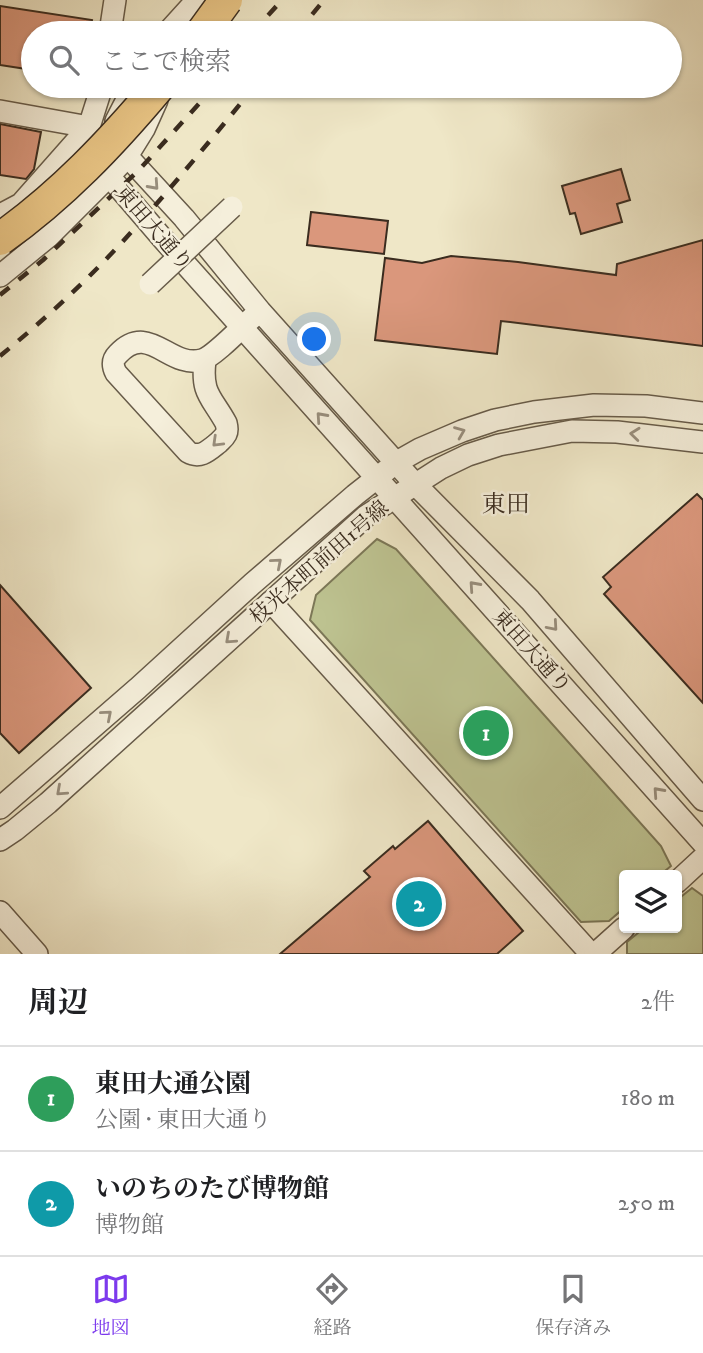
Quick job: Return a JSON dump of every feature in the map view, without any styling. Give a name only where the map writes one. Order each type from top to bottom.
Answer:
[{"type":"highway","points":[[211,21],[226,0]]},
{"type":"highway","points":[[0,239],[57,194],[151,98]]},
{"type":"street","points":[[112,21],[116,0]]},
{"type":"street","points":[[178,21],[197,0]]},
{"type":"street","points":[[206,21],[234,0]]},
{"type":"street","points":[[0,215],[20,204],[89,127],[98,98]]},
{"type":"street","points":[[0,239],[77,173],[114,127],[128,98]]},
{"type":"street","points":[[0,276],[49,236],[127,156],[145,129],[157,98]]},
{"type":"street","points":[[0,111],[89,127]]},
{"type":"street","name":"東田大通り","points":[[100,147],[127,156],[184,218],[260,311],[415,484],[530,600],[703,800]]},
{"type":"street","name":"東田大通り","points":[[100,147],[109,176],[703,844]]},
{"type":"street","points":[[150,284],[232,207]]},
{"type":"street","points":[[205,359],[206,392],[227,428],[224,437],[207,452],[192,455],[116,373],[113,364],[116,355],[124,348],[138,342],[146,342],[177,359],[205,359],[260,311]]},
{"type":"street","name":"枝光本町前田1号線","points":[[0,808],[375,478],[420,449],[495,420],[534,412],[594,405],[646,406],[703,413]]},
{"type":"street","name":"枝光本町前田1号線","points":[[0,840],[48,803],[366,516],[438,469],[499,444],[572,431],[617,432],[703,442]]},
{"type":"street","points":[[271,602],[593,954],[619,932]]},
{"type":"street","points":[[682,877],[703,858]]},
{"type":"street","points":[[0,912],[37,954]]},
{"type":"green space","points":[[377,539],[396,549],[661,846],[671,866],[666,870],[619,870],[619,912],[609,921],[581,922],[310,620],[316,595]]},
{"type":"green space","points":[[692,888],[703,896],[703,954],[627,954],[627,942],[638,933],[682,933],[682,896]]},
{"type":"building","points":[[0,6],[92,20],[21,21],[21,68],[0,65]]},
{"type":"building","points":[[0,124],[41,132],[34,169],[26,179],[0,175]]},
{"type":"building","points":[[621,169],[630,200],[617,204],[622,222],[581,234],[575,213],[570,214],[562,186]]},
{"type":"building","points":[[311,212],[388,221],[384,254],[307,245]]},
{"type":"building","points":[[703,240],[703,346],[501,321],[497,354],[375,340],[385,258],[422,263],[451,256],[616,275],[617,264]]},
{"type":"building","points":[[697,494],[703,500],[703,703],[604,594],[611,587],[603,577]]},
{"type":"building","points":[[0,585],[91,688],[19,753],[0,733]]},
{"type":"building","points":[[428,821],[523,931],[497,954],[280,954],[370,877],[364,871]]},
{"type":"railway","points":[[263,21],[282,0]]},
{"type":"railway","points":[[307,21],[324,0]]},
{"type":"railway","points":[[0,295],[43,260],[139,170],[204,98]]},
{"type":"railway","points":[[0,356],[85,281],[111,254],[245,98]]},
{"type":"place","name":"東田大通公園","points":[[486,733]]},
{"type":"place","name":"いのちのたび博物館","points":[[419,904]]},
{"type":"district","name":"東田","points":[[506,504]]}]
